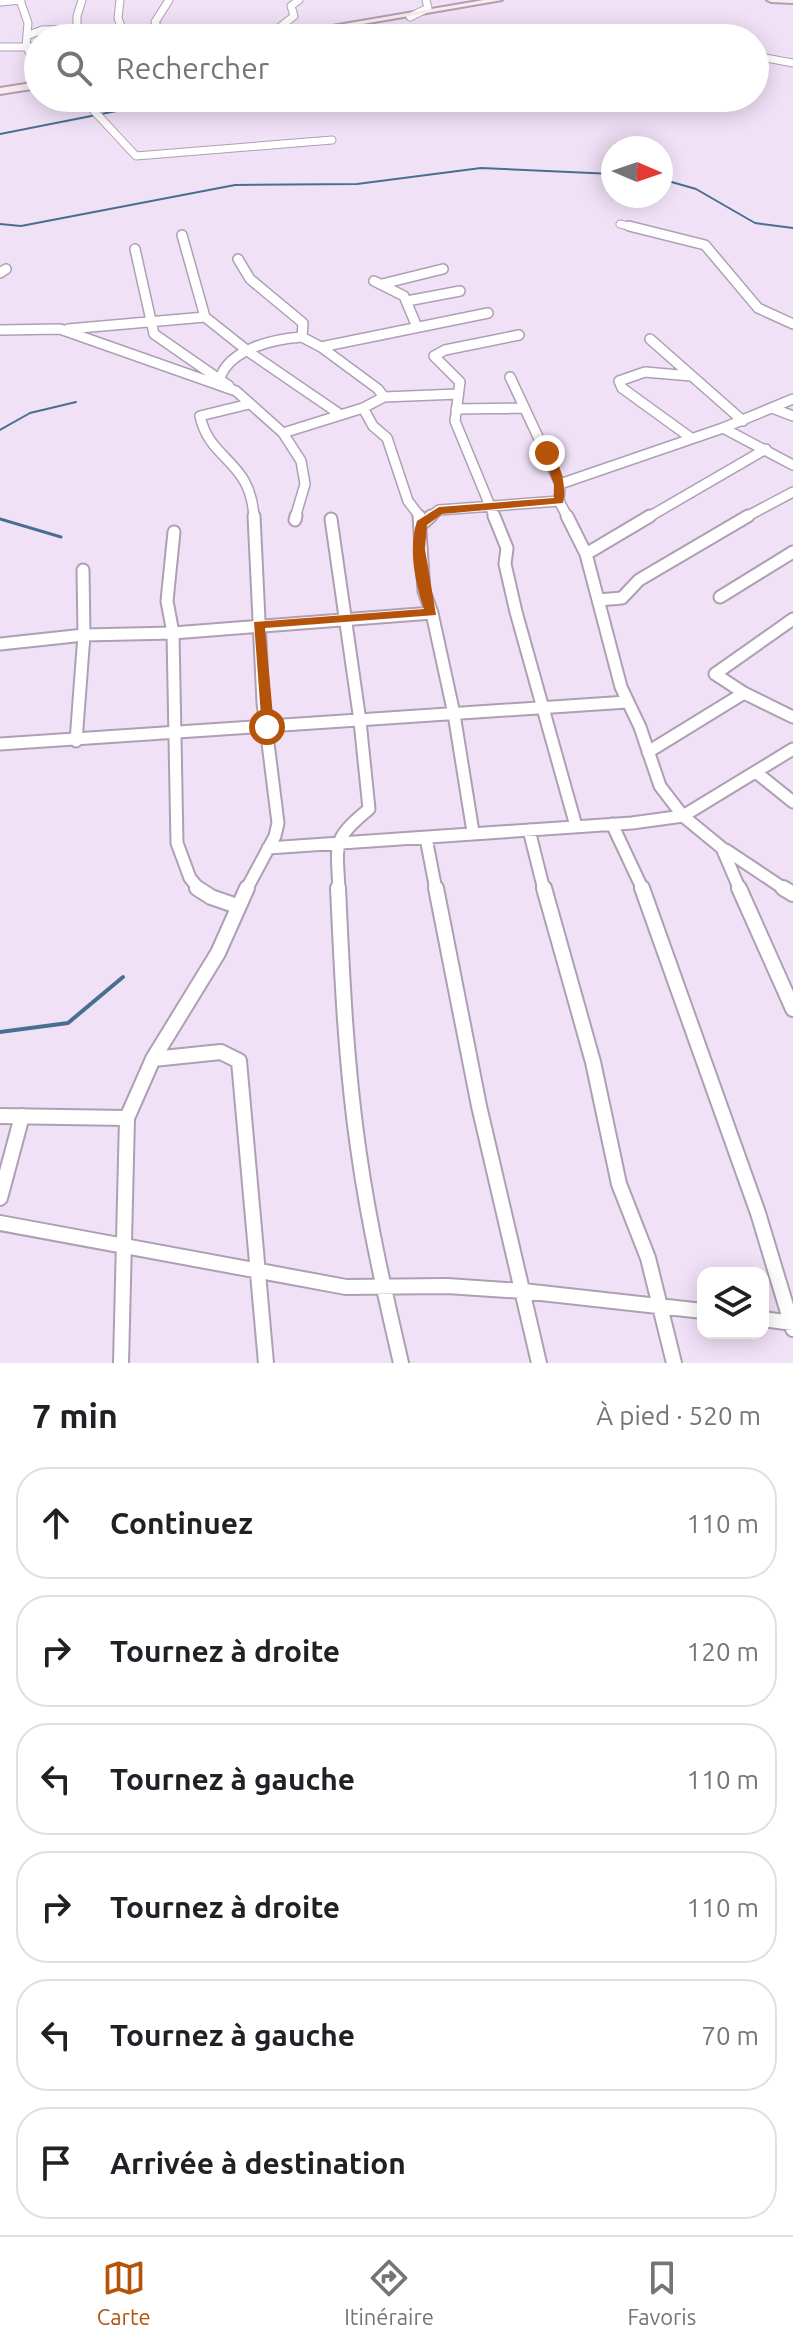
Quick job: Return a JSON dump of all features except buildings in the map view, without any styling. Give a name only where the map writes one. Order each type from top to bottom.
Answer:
[{"type":"street","points":[[0,2],[20,0],[27,24]]},
{"type":"street","points":[[77,24],[82,0]]},
{"type":"street","points":[[120,0],[120,24]]},
{"type":"street","points":[[156,24],[169,0]]},
{"type":"street","points":[[284,24],[294,16],[291,6],[299,0]]},
{"type":"street","points":[[410,17],[428,8],[426,0]]},
{"type":"street","points":[[359,24],[498,0]]},
{"type":"street","points":[[771,0],[793,1]]},
{"type":"street","points":[[0,47],[24,46]]},
{"type":"street","points":[[769,59],[793,63]]},
{"type":"street","points":[[0,91],[24,87]]},
{"type":"street","points":[[95,112],[136,156],[332,140]]},
{"type":"street","points":[[620,224],[710,247],[758,308],[793,324]]},
{"type":"street","points":[[182,235],[205,317],[249,352],[341,415]]},
{"type":"street","points":[[135,249],[150,321],[157,337],[220,378],[283,433],[305,472],[302,501],[295,520]]},
{"type":"street","points":[[238,259],[250,279],[303,323],[302,337]]},
{"type":"street","points":[[417,327],[407,301],[398,292],[378,282],[443,269]]},
{"type":"street","points":[[407,301],[460,291]]},
{"type":"street","points":[[321,347],[488,313]]},
{"type":"street","points":[[1,331],[205,317]]},
{"type":"street","points":[[60,329],[236,391]]},
{"type":"street","points":[[519,335],[436,352],[434,356],[460,382],[455,421],[507,548],[505,564],[516,612],[576,826]]},
{"type":"street","points":[[220,378],[227,361],[289,336],[302,337],[321,347],[378,389],[384,397]]},
{"type":"street","points":[[650,339],[691,376],[734,427],[793,465]]},
{"type":"street","points":[[691,376],[677,377],[643,370],[619,381],[622,388],[691,438]]},
{"type":"street","points":[[510,377],[560,484],[559,501],[586,554],[627,702],[660,786],[683,816],[722,848],[793,894]]},
{"type":"street","points":[[283,433],[363,408],[384,397],[458,394]]},
{"type":"street","points":[[560,484],[691,438],[734,427],[793,399]]},
{"type":"street","points":[[121,1363],[121,1246],[127,1118],[153,1059],[208,973],[278,823],[267,727],[250,486],[200,428],[200,416],[210,411],[249,404]]},
{"type":"street","points":[[363,408],[373,426],[387,438],[408,501],[422,524],[419,549],[424,591],[432,613],[454,714],[473,832]]},
{"type":"street","points":[[456,409],[524,408]]},
{"type":"street","points":[[772,408],[793,416]]},
{"type":"street","points":[[586,554],[766,449]]},
{"type":"street","points":[[598,600],[622,598],[639,580],[674,557],[793,492]]},
{"type":"street","points":[[422,524],[439,510],[559,501]]},
{"type":"street","points":[[331,519],[360,721],[369,809],[344,829],[337,842],[349,1075],[382,1286],[401,1363]]},
{"type":"street","points":[[174,532],[167,601],[173,633],[177,843],[184,868],[199,892],[237,906]]},
{"type":"street","points":[[720,597],[793,552]]},
{"type":"street","points":[[76,741],[84,635],[83,570]]},
{"type":"street","points":[[0,644],[84,635],[173,633],[432,613]]},
{"type":"street","points":[[793,619],[715,674],[744,693],[793,717]]},
{"type":"street","points":[[648,752],[744,693]]},
{"type":"street","points":[[0,744],[627,702]]},
{"type":"street","points":[[268,848],[612,824],[683,816],[793,749]]},
{"type":"street","points":[[757,773],[793,802]]},
{"type":"street","points":[[612,824],[636,870],[758,1213],[792,1325],[769,1320]]},
{"type":"street","points":[[529,830],[563,965],[593,1062],[619,1184],[648,1258],[674,1363]]},
{"type":"street","points":[[426,838],[479,1106],[539,1363]]},
{"type":"street","points":[[722,848],[793,1009]]},
{"type":"street","points":[[153,1059],[221,1052],[239,1061],[266,1363]]},
{"type":"street","points":[[0,1116],[127,1118]]},
{"type":"street","points":[[0,1198],[22,1116]]},
{"type":"street","points":[[0,1223],[346,1287],[523,1291],[697,1310]]},
{"type":"waterway","points":[[0,134],[112,112]]},
{"type":"waterway","points":[[0,224],[21,226],[235,185],[357,184],[481,168],[601,173]]},
{"type":"waterway","points":[[673,182],[696,189],[755,223],[793,228]]},
{"type":"waterway","points":[[0,430],[30,413],[76,402]]},
{"type":"waterway","points":[[0,519],[61,537]]},
{"type":"waterway","points":[[0,1032],[68,1023],[123,977]]},
{"type":"route","points":[[267,727],[259,625],[432,613],[424,591],[419,549],[422,524],[439,510],[559,501],[560,484],[547,453]]}]
